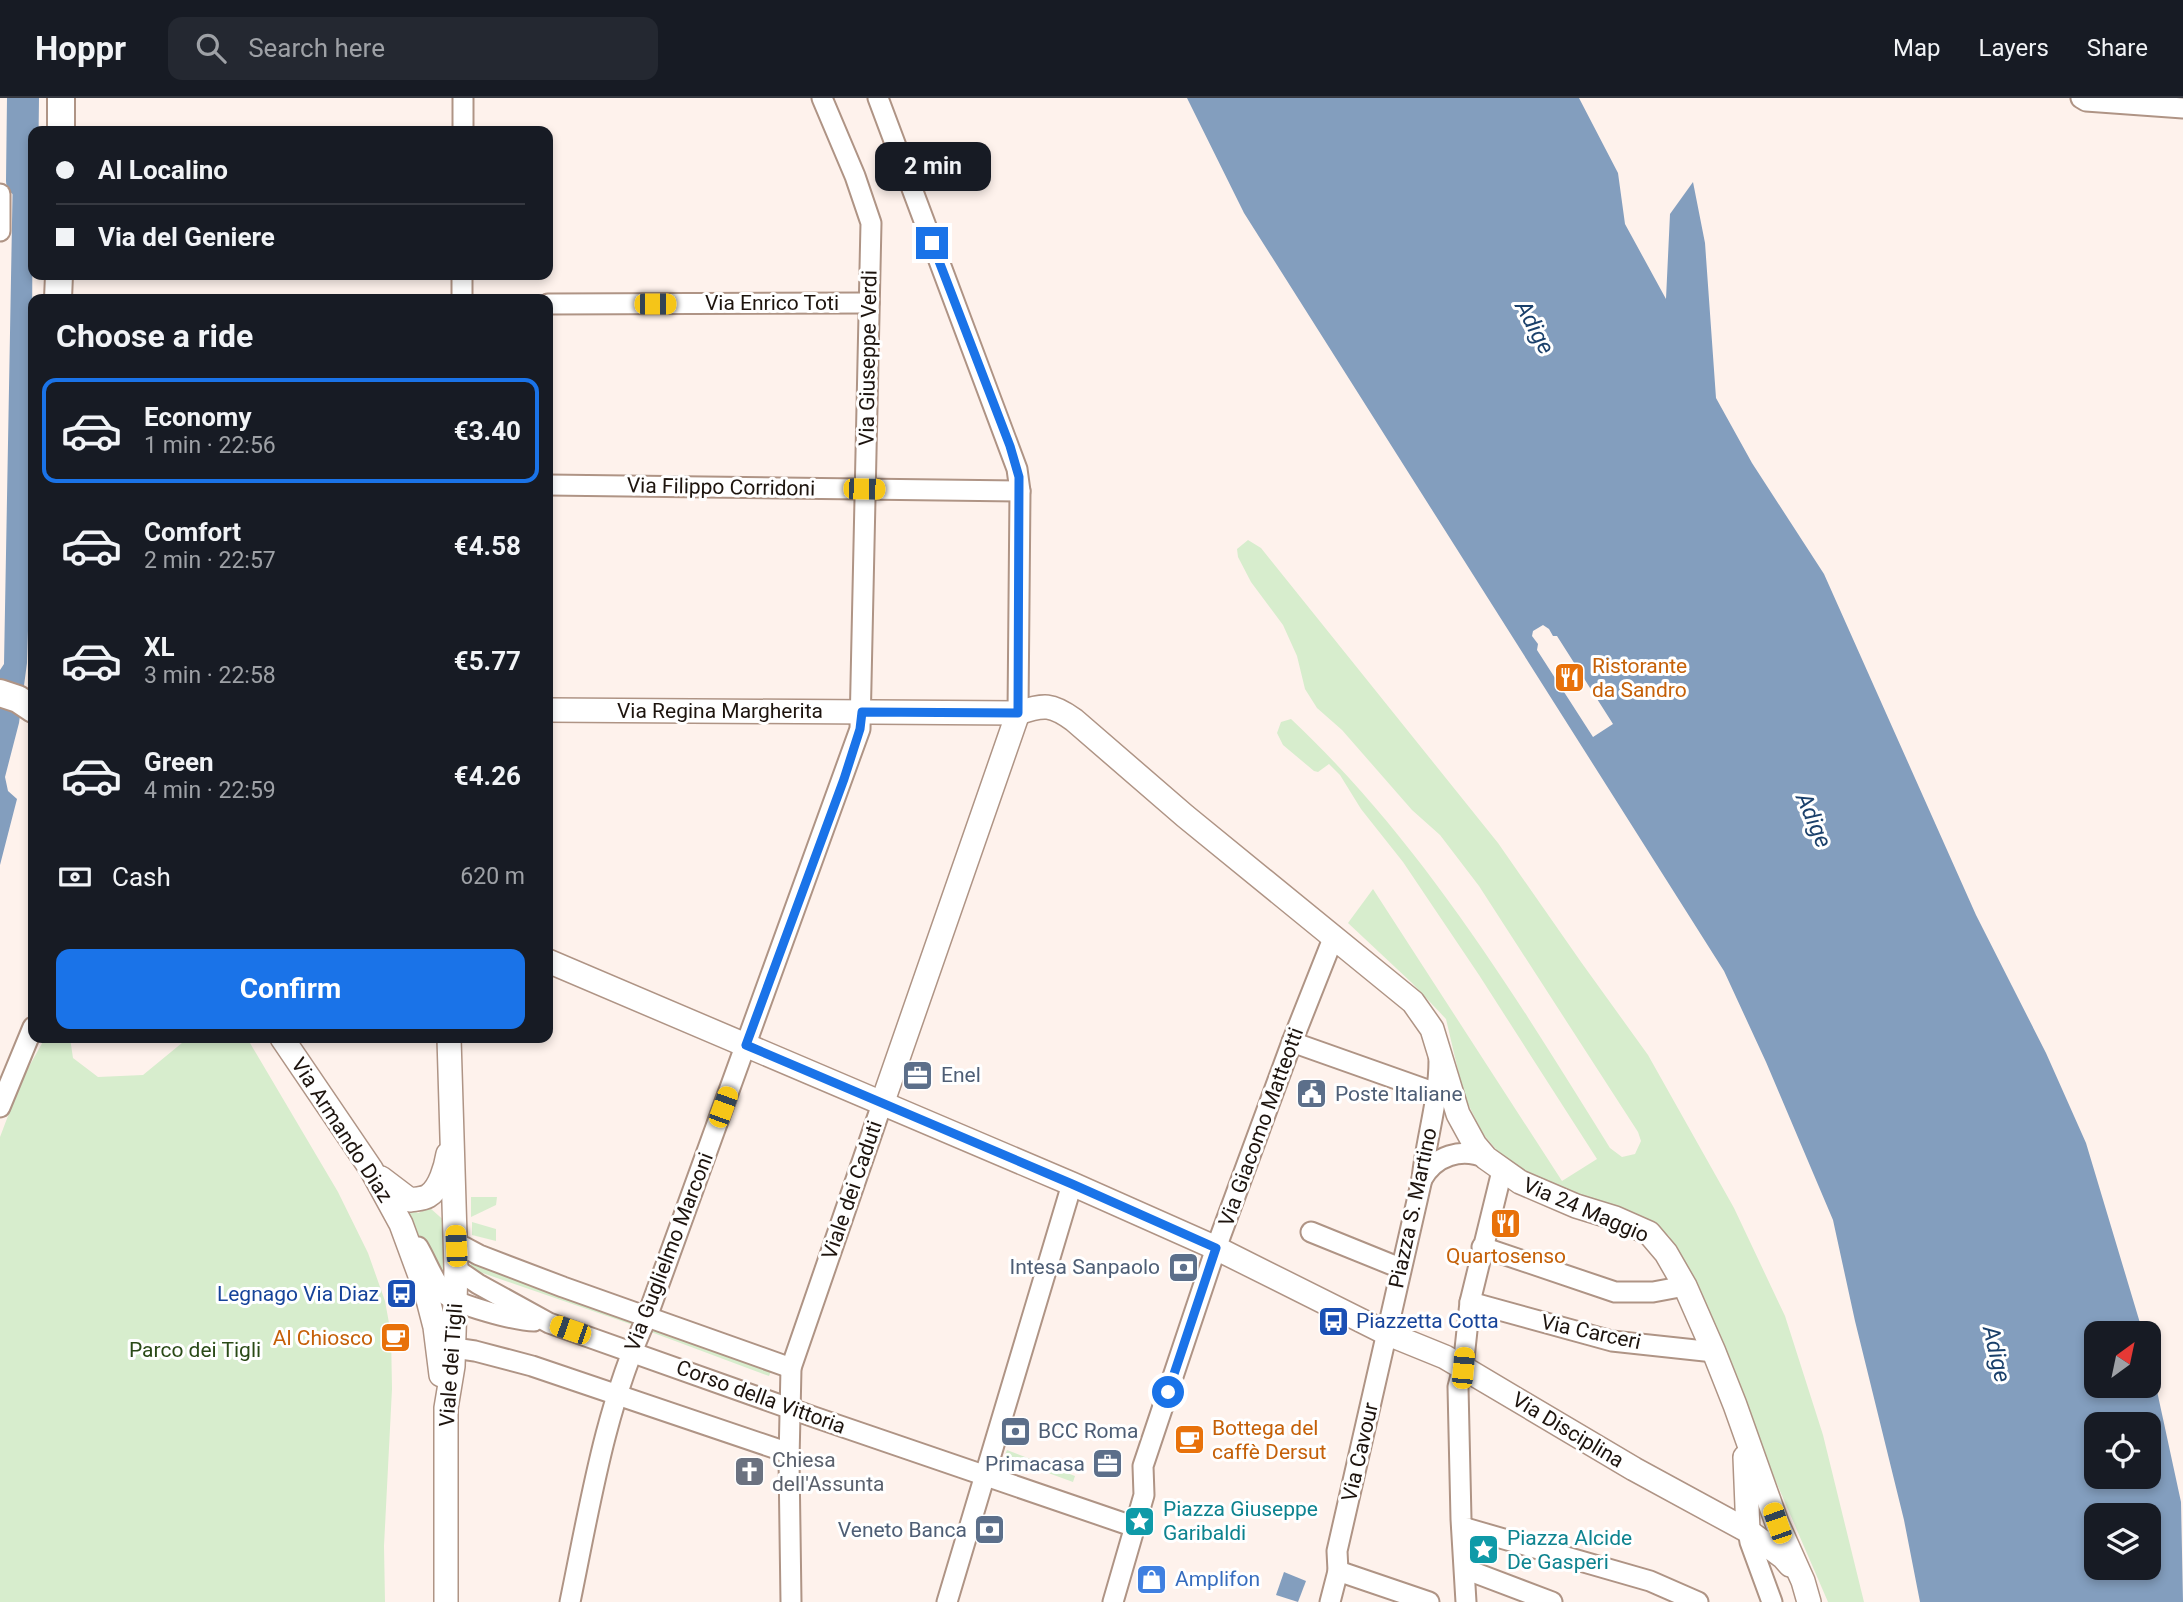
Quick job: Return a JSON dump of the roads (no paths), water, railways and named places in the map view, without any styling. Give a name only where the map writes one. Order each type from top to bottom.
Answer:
[{"type":"main road","points":[[61,98],[61,126]]},
{"type":"main road","points":[[0,676],[28,692]]},
{"type":"main road","points":[[0,694],[28,694]]},
{"type":"street","points":[[463,98],[463,126]]},
{"type":"street","name":"Via Giuseppe Verdi","points":[[822,98],[855,176],[871,223],[864,489],[862,712]]},
{"type":"street","points":[[878,98],[1017,469],[1020,491],[1018,713]]},
{"type":"street","points":[[2081,98],[2086,101],[2183,108]]},
{"type":"street","points":[[0,194],[0,231]]},
{"type":"street","name":"Via Enrico Toti","points":[[553,304],[869,303]]},
{"type":"street","name":"Via Filippo Corridoni","points":[[553,485],[1020,491]]},
{"type":"street","name":"Via Regina Margherita","points":[[553,710],[1018,713]]},
{"type":"street","name":"Via Guglielmo Marconi","points":[[570,1602],[604,1437],[616,1395],[631,1351],[648,1317],[844,779],[860,729],[862,712]]},
{"type":"street","name":"Via 24 Maggio","points":[[1018,713],[1061,728],[1109,765],[1185,816],[1413,1002],[1424,1015],[1438,1041],[1458,1114],[1471,1138],[1494,1164],[1538,1191],[1615,1217],[1649,1233],[1666,1252],[1685,1286],[1714,1352],[1743,1432]]},
{"type":"street","name":"Viale dei Caduti","points":[[791,1602],[791,1368],[1018,713]]},
{"type":"street","name":"Via Giacomo Matteotti","points":[[1113,1602],[1144,1495],[1143,1466],[1216,1248],[1334,936]]},
{"type":"street","name":"Via Disciplina","points":[[553,963],[1072,1184],[1216,1248],[1387,1333],[1432,1351],[1634,1469],[1748,1531],[1783,1557],[1806,1592]]},
{"type":"street","points":[[0,1107],[28,1039]]},
{"type":"street","name":"Piazza S. Martino","points":[[1387,1333],[1422,1179],[1440,1062],[1438,1041]]},
{"type":"street","points":[[1292,1042],[1436,1093]]},
{"type":"street","name":"Via Armando Diaz","points":[[285,1043],[371,1169],[442,1290],[448,1298],[455,1300]]},
{"type":"street","name":"Viale dei Tigli","points":[[446,1602],[446,1408],[454,1348],[456,1257],[449,1043]]},
{"type":"street","points":[[1432,1115],[1471,1138]]},
{"type":"street","name":"Viale dei Tigli","points":[[371,1169],[410,1200],[426,1197],[433,1190],[447,1161],[451,1128]]},
{"type":"street","points":[[1422,1179],[1429,1168],[1450,1155],[1471,1152],[1494,1164],[1458,1387],[1466,1602]]},
{"type":"street","points":[[947,1602],[1072,1184]]},
{"type":"street","name":"Via Armando Diaz","points":[[401,1224],[426,1292],[435,1327],[446,1408]]},
{"type":"street","points":[[1311,1232],[1400,1268]]},
{"type":"street","points":[[1482,1247],[1615,1292],[1653,1292],[1685,1286]]},
{"type":"street","name":"Corso della Vittoria","points":[[456,1257],[648,1317],[791,1368]]},
{"type":"street","name":"Corso della Vittoria","points":[[456,1257],[478,1284],[545,1321],[1135,1527]]},
{"type":"street","name":"Corso della Vittoria","points":[[455,1300],[527,1321],[545,1321]]},
{"type":"street","name":"Via Carceri","points":[[1470,1302],[1612,1341],[1714,1352]]},
{"type":"street","name":"Via Cavour","points":[[1330,1602],[1338,1571],[1337,1550],[1387,1333]]},
{"type":"street","name":"Corso della Vittoria","points":[[454,1348],[532,1366],[789,1453]]},
{"type":"street","points":[[1743,1432],[1748,1531],[1772,1601]]},
{"type":"street","points":[[1743,1432],[1806,1592]]},
{"type":"street","points":[[1462,1527],[1650,1581],[1694,1601]]},
{"type":"street","points":[[1465,1569],[1552,1602]]},
{"type":"street","points":[[1338,1571],[1429,1602]]},
{"type":"water","name":"Adige","points":[[1187,98],[1579,98],[1618,173],[1625,224],[1666,299],[1670,214],[1693,182],[1705,243],[1716,398],[1752,463],[1824,574],[1976,915],[2046,1053],[2086,1143],[2139,1321],[2084,1321],[2084,1398],[2159,1398],[2181,1502],[2183,1602],[1920,1602],[1904,1520],[1833,1220],[1724,971],[1244,213]]},
{"type":"water","points":[[11,138],[28,138],[28,280],[32,280],[32,294],[28,294],[27,663],[19,723],[5,777],[8,791],[17,799],[0,865],[0,670],[4,664],[13,168]]},
{"type":"water","points":[[1284,1572],[1306,1581],[1298,1602],[1276,1595]]},
{"type":"waterway","points":[[22,181],[23,98]]},
{"type":"place","name":"Ristorante da Sandro","points":[[1569,678]]},
{"type":"place","name":"Enel","points":[[918,1075]]},
{"type":"place","name":"Poste Italiane","points":[[1312,1094]]},
{"type":"place","name":"Quartosenso","points":[[1506,1224]]},
{"type":"place","name":"Intesa Sanpaolo","points":[[1183,1267]]},
{"type":"place","name":"Legnago Via Diaz","points":[[402,1294]]},
{"type":"place","name":"Piazzetta Cotta","points":[[1333,1321]]},
{"type":"place","name":"Al Chiosco","points":[[396,1338]]},
{"type":"place","name":"BCC Roma","points":[[1015,1431]]},
{"type":"place","name":"Bottega del caffè Dersut","points":[[1189,1440]]},
{"type":"place","name":"Primacasa","points":[[1108,1464]]},
{"type":"place","name":"Chiesa dell'Assunta","points":[[749,1472]]},
{"type":"place","name":"Piazza Giuseppe Garibaldi","points":[[1140,1521]]},
{"type":"place","name":"Veneto Banca","points":[[990,1530]]},
{"type":"place","name":"Piazza Alcide De Gasperi","points":[[1484,1550]]},
{"type":"place","name":"Amplifon","points":[[1152,1579]]},
{"type":"park label","name":"Parco dei Tigli","points":[[195,1350]]}]
